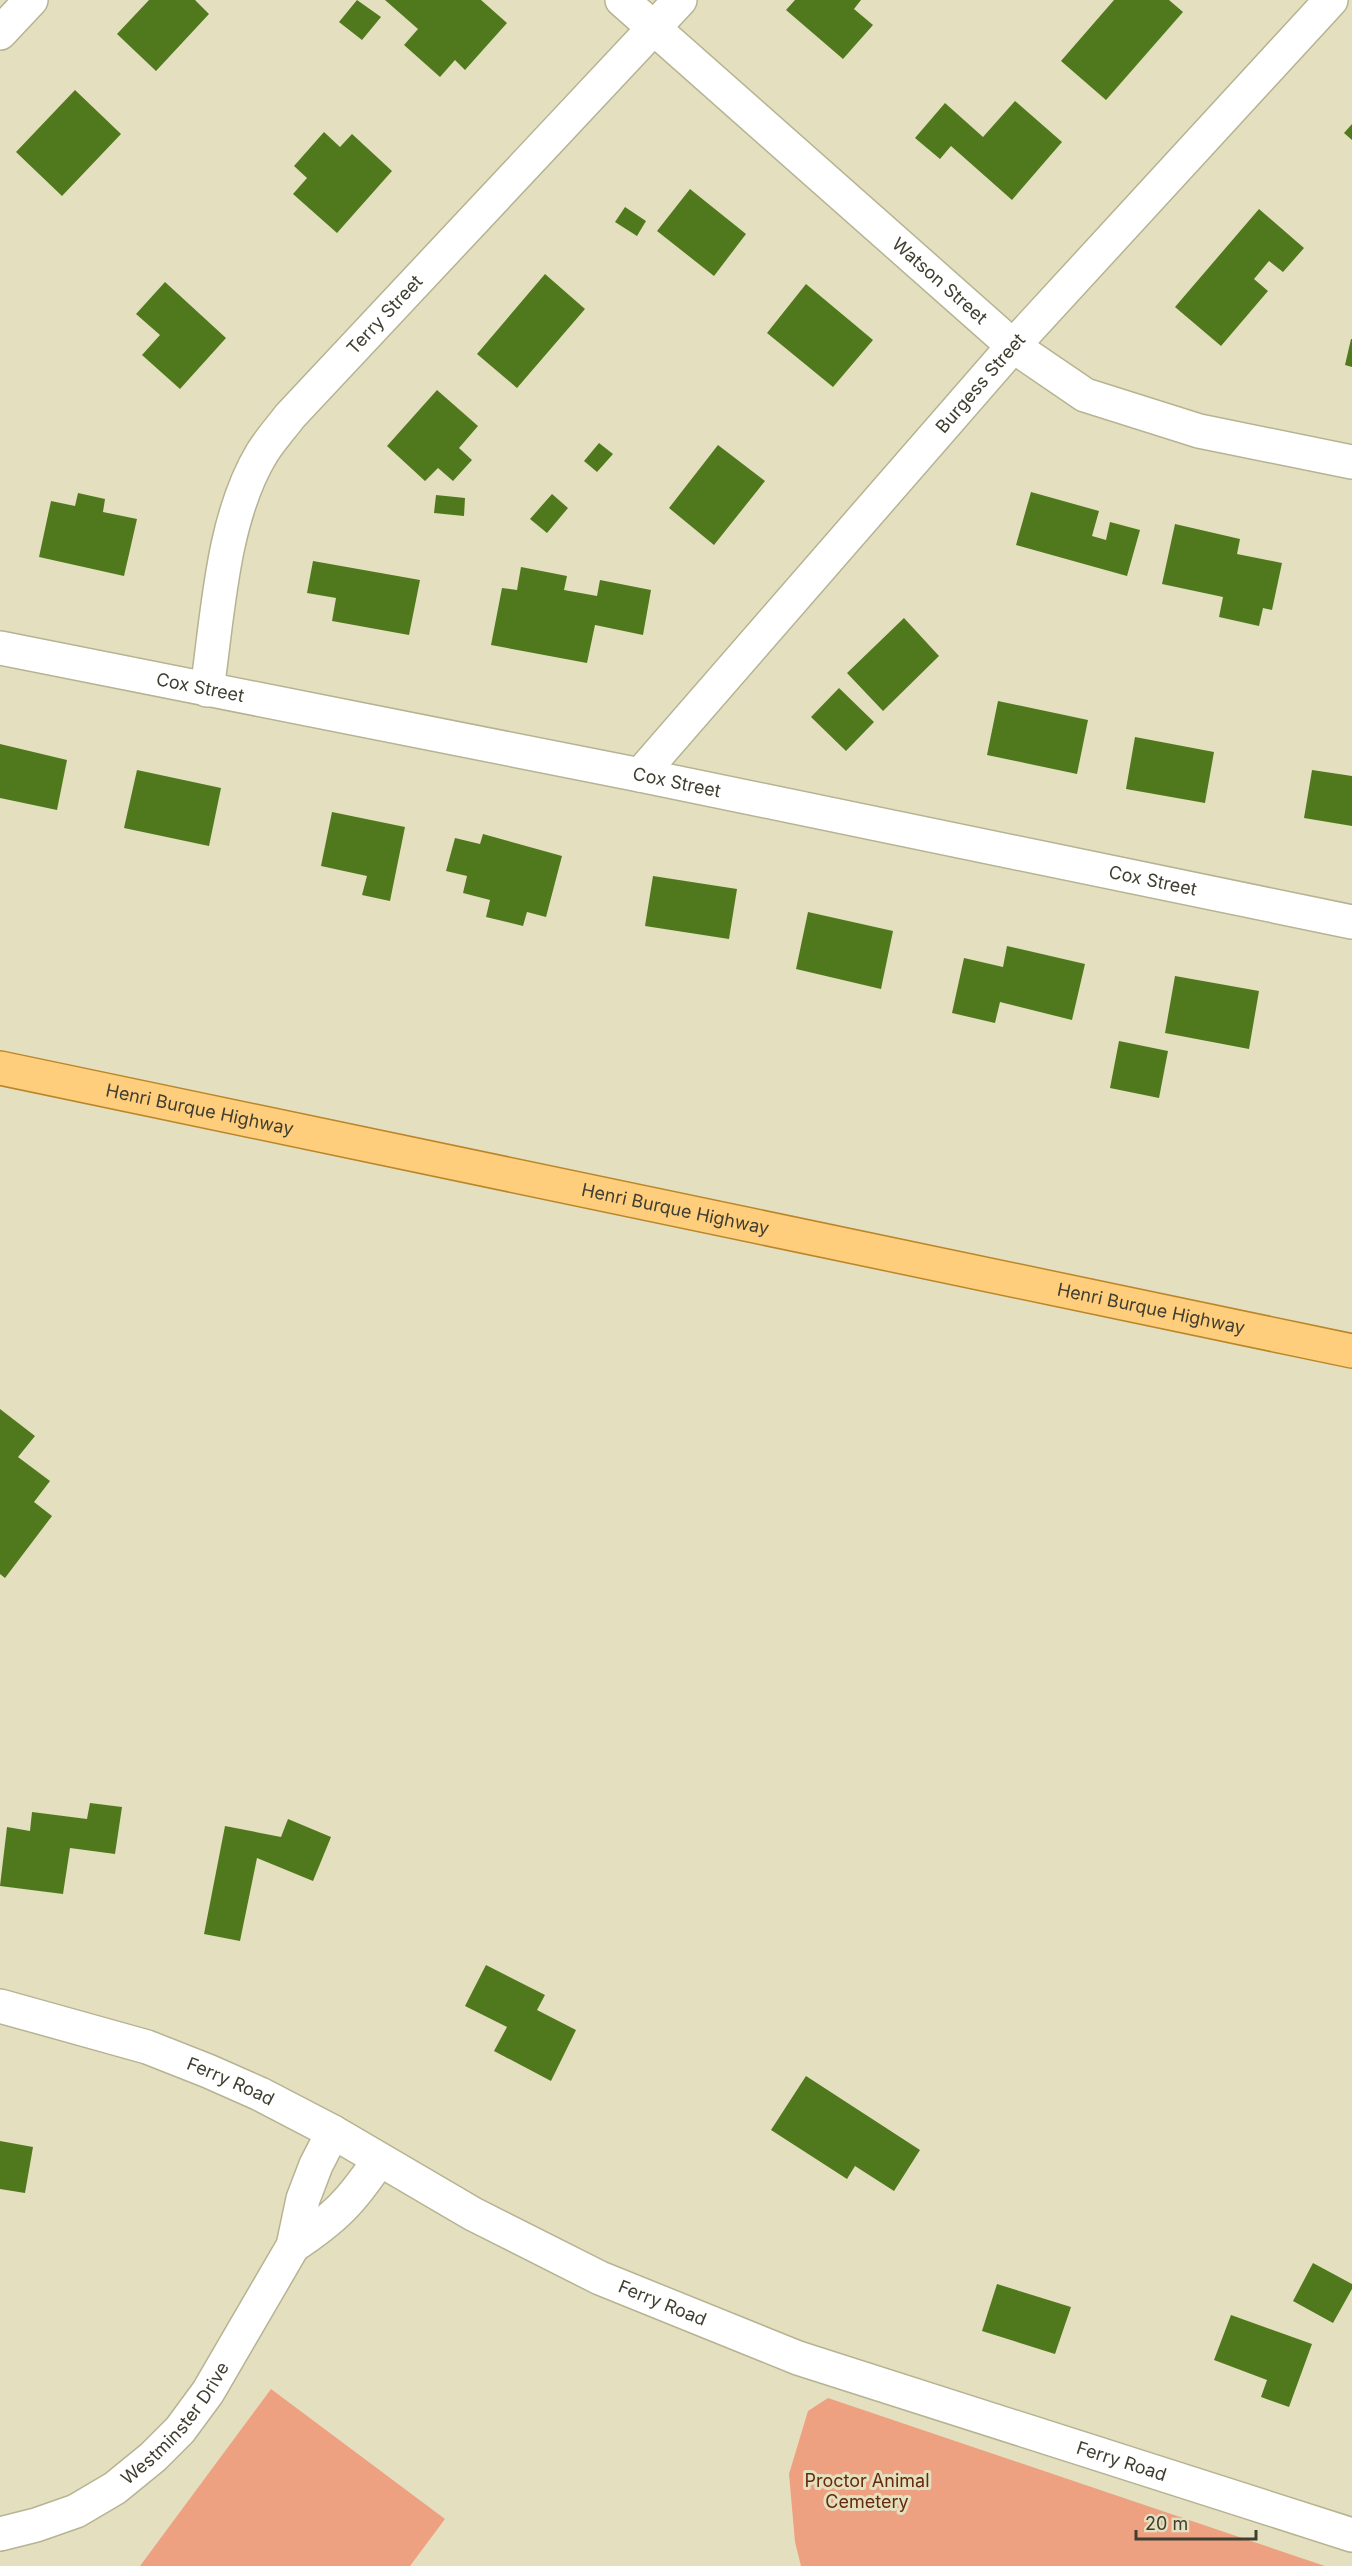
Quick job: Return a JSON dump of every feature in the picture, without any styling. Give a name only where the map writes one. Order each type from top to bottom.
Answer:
[{"type":"main road","name":"Henri Burque Highway","points":[[0,1068],[1352,1351]]},
{"type":"street","points":[[0,33],[31,0]]},
{"type":"street","name":"Watson Street","points":[[622,0],[1013,346],[1085,395],[1137,414],[1199,431],[1352,462]]},
{"type":"street","name":"Terry Street","points":[[207,690],[228,550],[241,498],[262,453],[290,416],[680,0]]},
{"type":"street","name":"Burgess Street","points":[[640,775],[1013,346],[1331,0]]},
{"type":"street","name":"Cox Street","points":[[0,648],[640,775],[1352,922]]},
{"type":"street","name":"Ferry Road","points":[[0,2006],[147,2047],[260,2094],[333,2132],[473,2214],[600,2278],[798,2358],[1352,2535]]},
{"type":"street","name":"Westminster Drive","points":[[0,2534],[36,2525],[76,2511],[115,2488],[153,2457],[180,2430],[208,2392],[293,2246],[303,2199],[316,2165],[333,2132]]},
{"type":"street","name":"Westminster Drive","points":[[293,2246],[330,2220],[356,2195],[379,2160]]},
{"type":"green space","points":[[271,2389],[445,2519],[410,2566],[140,2566]]},
{"type":"green space","name":"Proctor Animal Cemetery","points":[[828,2398],[1325,2566],[801,2566],[795,2542],[789,2474],[808,2411]]},
{"type":"building","points":[[149,0],[195,0],[209,14],[156,71],[117,34]]},
{"type":"building","points":[[357,0],[381,17],[362,40],[339,22]]},
{"type":"building","points":[[385,0],[481,0],[507,23],[465,70],[455,60],[440,77],[404,45],[418,29]]},
{"type":"building","points":[[795,0],[861,0],[854,9],[873,25],[843,59],[786,10]]},
{"type":"building","points":[[1114,0],[1169,0],[1183,12],[1106,100],[1061,61]]},
{"type":"building","points":[[75,90],[121,134],[62,196],[16,152]]},
{"type":"building","points":[[1015,101],[1062,142],[1012,200],[951,146],[940,159],[915,138],[945,103],[983,137]]},
{"type":"building","points":[[1352,124],[1352,140],[1344,133]]},
{"type":"building","points":[[324,132],[340,147],[352,134],[392,171],[337,233],[293,194],[307,178],[294,166]]},
{"type":"building","points":[[690,189],[746,234],[714,276],[657,231]]},
{"type":"building","points":[[625,207],[646,221],[637,236],[615,222]]},
{"type":"building","points":[[1259,209],[1304,248],[1283,272],[1269,261],[1254,279],[1268,291],[1221,346],[1175,307]]},
{"type":"building","points":[[545,274],[585,309],[517,388],[477,354]]},
{"type":"building","points":[[165,282],[226,338],[180,389],[142,355],[160,335],[136,314]]},
{"type":"building","points":[[806,284],[873,340],[833,387],[767,333]]},
{"type":"building","points":[[1352,339],[1352,367],[1345,365]]},
{"type":"building","points":[[437,390],[478,426],[459,448],[472,460],[453,481],[438,468],[425,481],[387,446]]},
{"type":"building","points":[[599,443],[613,454],[597,472],[584,461]]},
{"type":"building","points":[[718,445],[765,481],[714,545],[669,508]]},
{"type":"building","points":[[1031,492],[1099,511],[1092,536],[1106,540],[1110,522],[1140,530],[1127,576],[1016,545]]},
{"type":"building","points":[[78,493],[105,499],[103,512],[137,519],[124,576],[39,557],[51,501],[75,506]]},
{"type":"building","points":[[552,494],[568,508],[547,533],[530,519]]},
{"type":"building","points":[[436,495],[465,498],[464,516],[434,513]]},
{"type":"building","points":[[1175,524],[1240,539],[1237,554],[1282,563],[1272,610],[1263,608],[1259,626],[1219,617],[1223,597],[1162,584]]},
{"type":"building","points":[[313,561],[420,580],[409,635],[332,621],[336,598],[307,593]]},
{"type":"building","points":[[521,567],[567,576],[564,590],[597,596],[600,580],[651,590],[643,635],[595,625],[587,663],[491,645],[502,588],[517,590]]},
{"type":"building","points":[[904,618],[939,656],[883,711],[847,673]]},
{"type":"building","points":[[839,688],[874,722],[846,751],[811,717]]},
{"type":"building","points":[[998,701],[1088,720],[1077,774],[987,755]]},
{"type":"building","points":[[1135,737],[1214,752],[1205,803],[1126,789]]},
{"type":"building","points":[[0,744],[67,760],[57,810],[0,798]]},
{"type":"building","points":[[137,770],[221,788],[209,846],[124,828]]},
{"type":"building","points":[[1312,770],[1352,776],[1352,826],[1304,818]]},
{"type":"building","points":[[332,812],[405,827],[390,901],[362,895],[367,876],[321,866]]},
{"type":"building","points":[[483,834],[562,856],[546,917],[527,912],[523,926],[486,917],[490,900],[463,893],[467,876],[446,871],[455,838],[480,844]]},
{"type":"building","points":[[653,876],[737,889],[729,939],[645,926]]},
{"type":"building","points":[[808,912],[893,931],[881,989],[796,969]]},
{"type":"building","points":[[1007,946],[1085,964],[1072,1020],[1000,1002],[995,1023],[952,1013],[964,958],[1003,967]]},
{"type":"building","points":[[1175,976],[1259,991],[1249,1049],[1165,1033]]},
{"type":"building","points":[[1119,1041],[1168,1051],[1159,1098],[1110,1088]]},
{"type":"building","points":[[0,1409],[35,1436],[18,1457],[50,1481],[34,1502],[52,1516],[5,1578],[0,1574]]},
{"type":"building","points":[[90,1803],[122,1807],[115,1854],[70,1848],[63,1894],[0,1886],[7,1827],[30,1831],[32,1812],[87,1819]]},
{"type":"building","points":[[288,1819],[331,1837],[313,1881],[257,1858],[240,1941],[204,1934],[225,1826],[281,1837]]},
{"type":"building","points":[[486,1965],[545,1995],[537,2010],[576,2030],[551,2081],[494,2051],[507,2027],[465,2006]]},
{"type":"building","points":[[806,2076],[920,2150],[894,2191],[855,2166],[847,2179],[771,2130]]},
{"type":"building","points":[[0,2141],[33,2147],[25,2193],[0,2189]]},
{"type":"building","points":[[1313,2263],[1352,2284],[1352,2289],[1333,2323],[1293,2301]]},
{"type":"building","points":[[997,2284],[1071,2307],[1055,2354],[982,2331]]},
{"type":"building","points":[[1231,2315],[1312,2344],[1289,2407],[1261,2397],[1267,2380],[1214,2360]]}]
